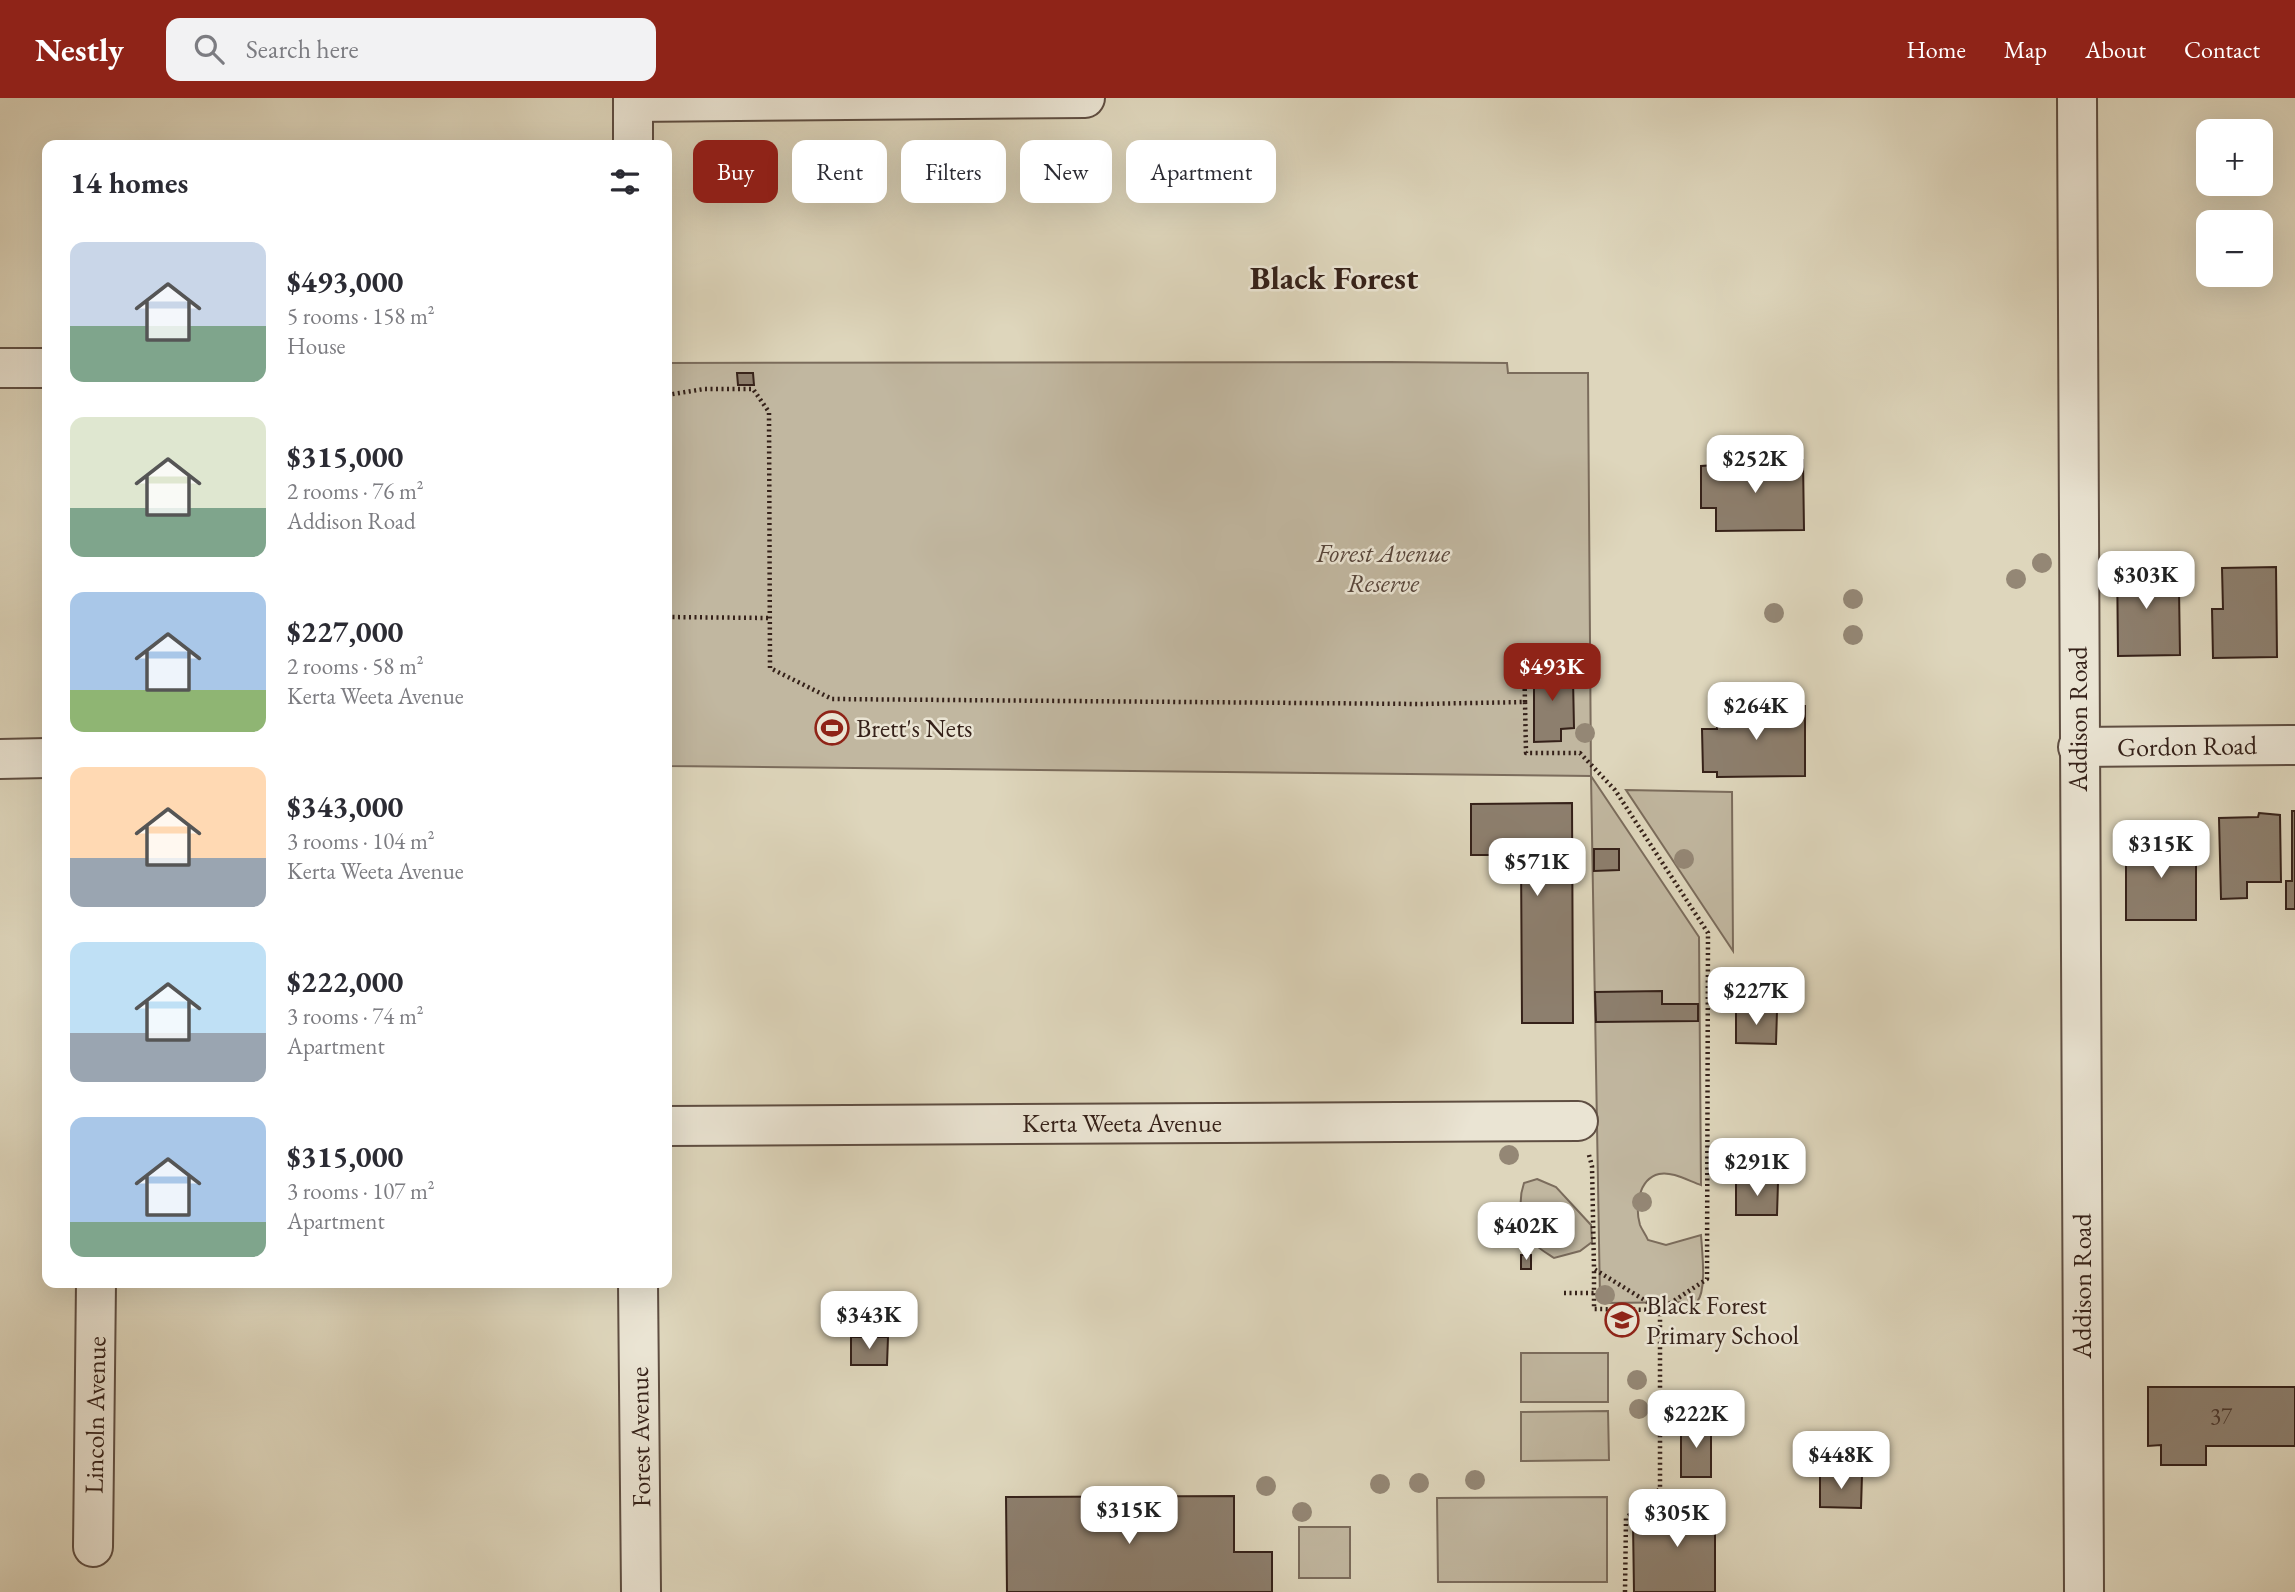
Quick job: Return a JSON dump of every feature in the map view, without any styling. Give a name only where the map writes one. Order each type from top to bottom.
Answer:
[{"type":"street","points":[[634,140],[633,100],[1085,98]]},
{"type":"street","name":"Addison Road","points":[[2077,98],[2084,1592]]},
{"type":"street","points":[[0,368],[42,368]]},
{"type":"street","name":"Gordon Road","points":[[2078,747],[2295,745]]},
{"type":"street","points":[[0,759],[42,758]]},
{"type":"street","name":"Kerta Weeta Avenue","points":[[672,1126],[1578,1121]]},
{"type":"street","name":"Lincoln Avenue","points":[[93,1547],[96,1288]]},
{"type":"street","name":"Forest Avenue","points":[[638,1288],[641,1592]]},
{"type":"path","points":[[672,393],[704,389],[753,389],[769,412],[770,668],[832,699],[1420,704],[1525,702]]},
{"type":"path","points":[[672,617],[769,618]]},
{"type":"path","points":[[1560,659],[1524,659],[1526,753],[1580,753],[1615,790],[1708,933],[1707,1279],[1660,1310],[1594,1310],[1592,1166]]},
{"type":"path","points":[[1594,1269],[1660,1310]]},
{"type":"path","points":[[1564,1293],[1594,1293]]},
{"type":"path","points":[[1625,1592],[1626,1518],[1660,1489],[1660,1310]]},
{"type":"green space","name":"Forest Avenue Reserve","points":[[672,363],[1507,363],[1508,373],[1588,373],[1591,776],[672,766]]},
{"type":"green space","points":[[1591,776],[1699,937],[1701,1185],[1675,1175],[1659,1174],[1646,1182],[1638,1203],[1640,1225],[1648,1240],[1666,1245],[1701,1235],[1703,1280],[1697,1302],[1605,1303],[1600,1300]]},
{"type":"green space","points":[[1626,790],[1732,792],[1733,951]]},
{"type":"green space","points":[[1537,1179],[1556,1187],[1591,1225],[1592,1242],[1580,1251],[1554,1258],[1539,1248],[1530,1237],[1524,1222],[1521,1198],[1524,1183]]},
{"type":"green space","points":[[1521,1353],[1608,1353],[1608,1402],[1521,1402]]},
{"type":"green space","points":[[1608,1411],[1609,1460],[1521,1461],[1521,1412]]},
{"type":"green space","points":[[1607,1497],[1607,1582],[1438,1582],[1437,1498]]},
{"type":"green space","points":[[1299,1527],[1350,1527],[1350,1578],[1299,1578]]},
{"type":"building","points":[[737,373],[753,373],[754,385],[738,385]]},
{"type":"building","points":[[1715,460],[1803,460],[1804,530],[1716,531],[1716,508],[1701,508],[1701,466],[1716,465]]},
{"type":"building","points":[[2117,556],[2146,556],[2146,571],[2166,571],[2167,589],[2179,589],[2180,655],[2118,656]]},
{"type":"building","points":[[2276,567],[2277,657],[2213,658],[2212,609],[2223,609],[2222,568]]},
{"type":"building","points":[[1534,665],[1562,665],[1562,679],[1573,678],[1574,728],[1561,729],[1561,741],[1534,742]]},
{"type":"building","points":[[1717,706],[1805,706],[1805,776],[1717,777],[1717,772],[1703,772],[1702,729],[1717,729]]},
{"type":"building","points":[[1572,803],[1573,1023],[1522,1023],[1521,855],[1471,855],[1471,804]]},
{"type":"building","points":[[2292,811],[2295,811],[2295,909],[2286,909],[2286,881],[2292,881]]},
{"type":"building","points":[[2259,813],[2280,815],[2281,882],[2247,882],[2247,898],[2221,899],[2219,818],[2258,817]]},
{"type":"building","points":[[2196,840],[2196,920],[2126,920],[2126,841]]},
{"type":"building","points":[[1594,849],[1619,849],[1619,870],[1594,871]]},
{"type":"building","points":[[1662,991],[1662,1004],[1698,1004],[1698,1021],[1596,1022],[1595,992]]},
{"type":"building","points":[[1736,1010],[1777,1011],[1776,1044],[1736,1043]]},
{"type":"building","points":[[1736,1181],[1778,1182],[1777,1215],[1736,1215]]},
{"type":"building","points":[[1521,1255],[1531,1255],[1531,1269],[1521,1269]]},
{"type":"building","points":[[851,1337],[888,1337],[887,1365],[851,1365]]},
{"type":"building","points":[[2148,1387],[2295,1387],[2295,1446],[2206,1446],[2206,1465],[2161,1465],[2161,1445],[2148,1446]]},
{"type":"building","points":[[1681,1423],[1711,1423],[1711,1477],[1681,1477]]},
{"type":"building","points":[[1820,1475],[1862,1475],[1861,1508],[1820,1507]]},
{"type":"building","points":[[1234,1496],[1234,1552],[1272,1552],[1272,1592],[1007,1592],[1006,1497]]},
{"type":"building","points":[[1660,1499],[1715,1499],[1715,1592],[1634,1592],[1633,1523],[1661,1523]]},
{"type":"place","name":"Brett's Nets","points":[[832,728]]},
{"type":"place","name":"Black Forest Primary School","points":[[1622,1320]]},
{"type":"district","name":"Black Forest","points":[[1334,277]]}]
